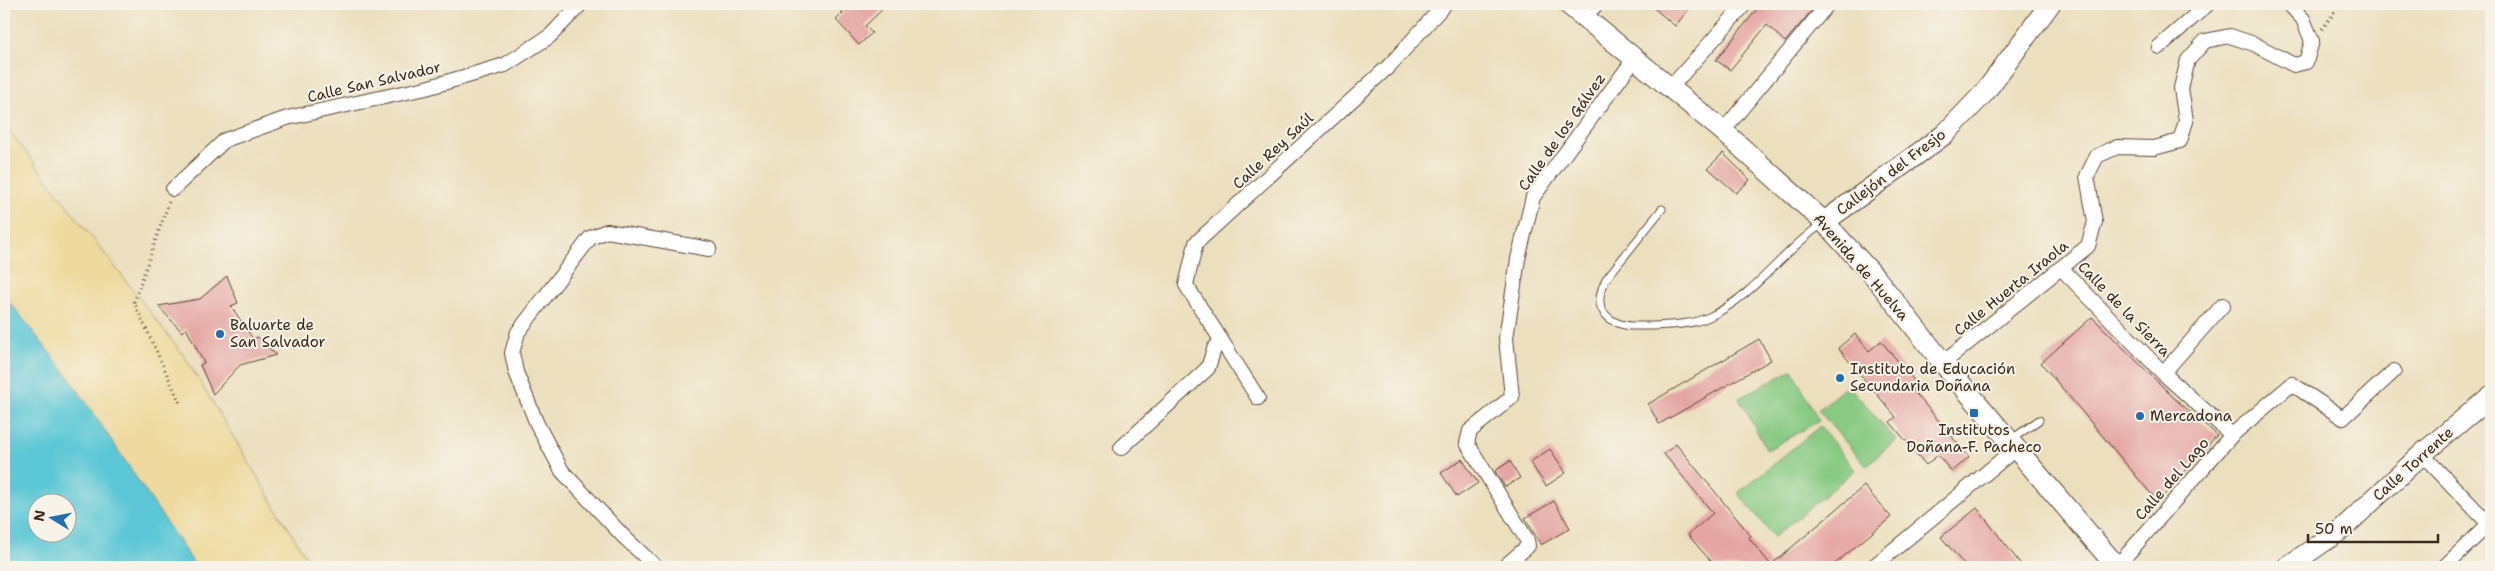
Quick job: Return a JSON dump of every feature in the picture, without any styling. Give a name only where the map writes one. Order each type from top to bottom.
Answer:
[{"type":"street","name":"Calle San Salvador","points":[[173,189],[225,140],[287,118],[426,88],[505,65],[550,36],[581,4]]},
{"type":"street","name":"Calle Rey Saúl","points":[[1258,398],[1186,285],[1196,243],[1390,65],[1445,4]]},
{"type":"street","name":"Avenida de Huelva","points":[[1568,4],[1723,131],[1824,222],[1875,277],[1943,363],[2117,567]]},
{"type":"street","points":[[1670,88],[1745,4]]},
{"type":"street","points":[[1723,131],[1828,4]]},
{"type":"street","name":"Callejón del Fresjo","points":[[1824,222],[1945,134],[1985,92],[2050,4]]},
{"type":"street","points":[[2159,47],[2208,4]]},
{"type":"street","points":[[2289,4],[2304,19],[2312,41]]},
{"type":"street","name":"Calle Huerta Iraola","points":[[1943,363],[2088,246],[2095,222],[2087,176],[2097,156],[2117,147],[2154,148],[2180,141],[2186,121],[2181,88],[2188,60],[2205,41],[2230,36],[2254,44],[2294,65],[2306,62],[2312,41]]},
{"type":"street","name":"Calle de los Gálvez","points":[[1504,567],[1528,546],[1527,540],[1467,443],[1470,431],[1512,397],[1506,338],[1518,260],[1533,198],[1635,58]]},
{"type":"street","points":[[656,567],[624,537],[562,471],[537,424],[516,372],[512,353],[518,332],[590,238],[607,231],[710,249]]},
{"type":"street","name":"Calle de la Sierra","points":[[2061,268],[2163,373],[2232,435]]},
{"type":"street","name":"Calle de la Sierra","points":[[2163,373],[2223,305]]},
{"type":"street","points":[[1121,448],[1208,368],[1214,349],[1221,340]]},
{"type":"street","name":"Calle del Lago","points":[[2117,567],[2232,435],[2292,384],[2343,418],[2394,371]]},
{"type":"street","name":"Calle Torrente","points":[[2287,567],[2342,529],[2422,454],[2491,396]]},
{"type":"street","points":[[1873,567],[2012,445]]},
{"type":"street","points":[[2422,454],[2490,525],[2444,567]]},
{"type":"lane","points":[[1587,20],[1601,4]]},
{"type":"lane","points":[[1662,209],[1606,279],[1599,301],[1603,312],[1612,321],[1630,326],[1683,324],[1710,317],[1737,301],[1804,236],[1824,222]]},
{"type":"lane","points":[[2012,445],[2039,420]]},
{"type":"path","points":[[2312,41],[2342,4]]},
{"type":"path","points":[[173,189],[134,302],[180,403]]},
{"type":"path","points":[[1351,567],[1354,565],[1366,567]]},
{"type":"green space","points":[[1792,370],[1819,421],[1767,450],[1739,398]]},
{"type":"green space","points":[[1848,385],[1896,440],[1866,466],[1818,410]]},
{"type":"green space","points":[[1820,426],[1855,470],[1774,537],[1738,493]]},
{"type":"sand","points":[[4,124],[185,357],[312,567],[196,567],[148,496],[4,313]]},
{"type":"water","points":[[4,295],[69,377],[196,567],[4,567]]},
{"type":"building","points":[[835,4],[888,4],[865,26],[872,33],[859,45],[836,20],[843,13]]},
{"type":"building","points":[[1649,4],[1693,4],[1675,26]]},
{"type":"building","points":[[1761,4],[1817,4],[1785,42],[1767,25],[1730,70],[1716,60]]},
{"type":"building","points":[[1723,153],[1750,180],[1736,193],[1708,168]]},
{"type":"building","name":"Baluarte de San Salvador","points":[[227,276],[238,303],[231,306],[253,339],[258,337],[276,355],[240,365],[213,394],[200,365],[204,363],[186,328],[182,332],[158,306],[200,299]]},
{"type":"building","name":"Mercadona","points":[[2092,317],[2174,398],[2217,435],[2158,502],[2041,363]]},
{"type":"building","points":[[1855,334],[1869,351],[1881,341],[1917,384],[1912,389],[1969,457],[1952,472],[1938,455],[1926,465],[1890,422],[1896,417],[1838,348]]},
{"type":"building","points":[[1759,339],[1771,360],[1659,424],[1648,404]]},
{"type":"building","points":[[1676,444],[1751,536],[1749,538],[1771,565],[1864,486],[1891,517],[1831,567],[1716,567],[1688,535],[1713,513],[1664,454]]},
{"type":"building","points":[[1550,449],[1566,473],[1546,486],[1530,462]]},
{"type":"building","points":[[1462,459],[1478,483],[1457,497],[1441,473]]},
{"type":"building","points":[[1510,461],[1520,478],[1505,487],[1495,471]]},
{"type":"building","points":[[1554,501],[1570,528],[1541,545],[1525,518]]},
{"type":"building","points":[[1977,508],[2023,567],[1966,567],[1941,537]]},
{"type":"place","name":"Baluarte de San Salvador","points":[[220,334]]},
{"type":"place","name":"Instituto de Educación Secundaria Doñana","points":[[1840,378]]},
{"type":"place","name":"Institutos Doñana-F. Pacheco","points":[[1974,413]]},
{"type":"place","name":"Mercadona","points":[[2140,416]]}]
